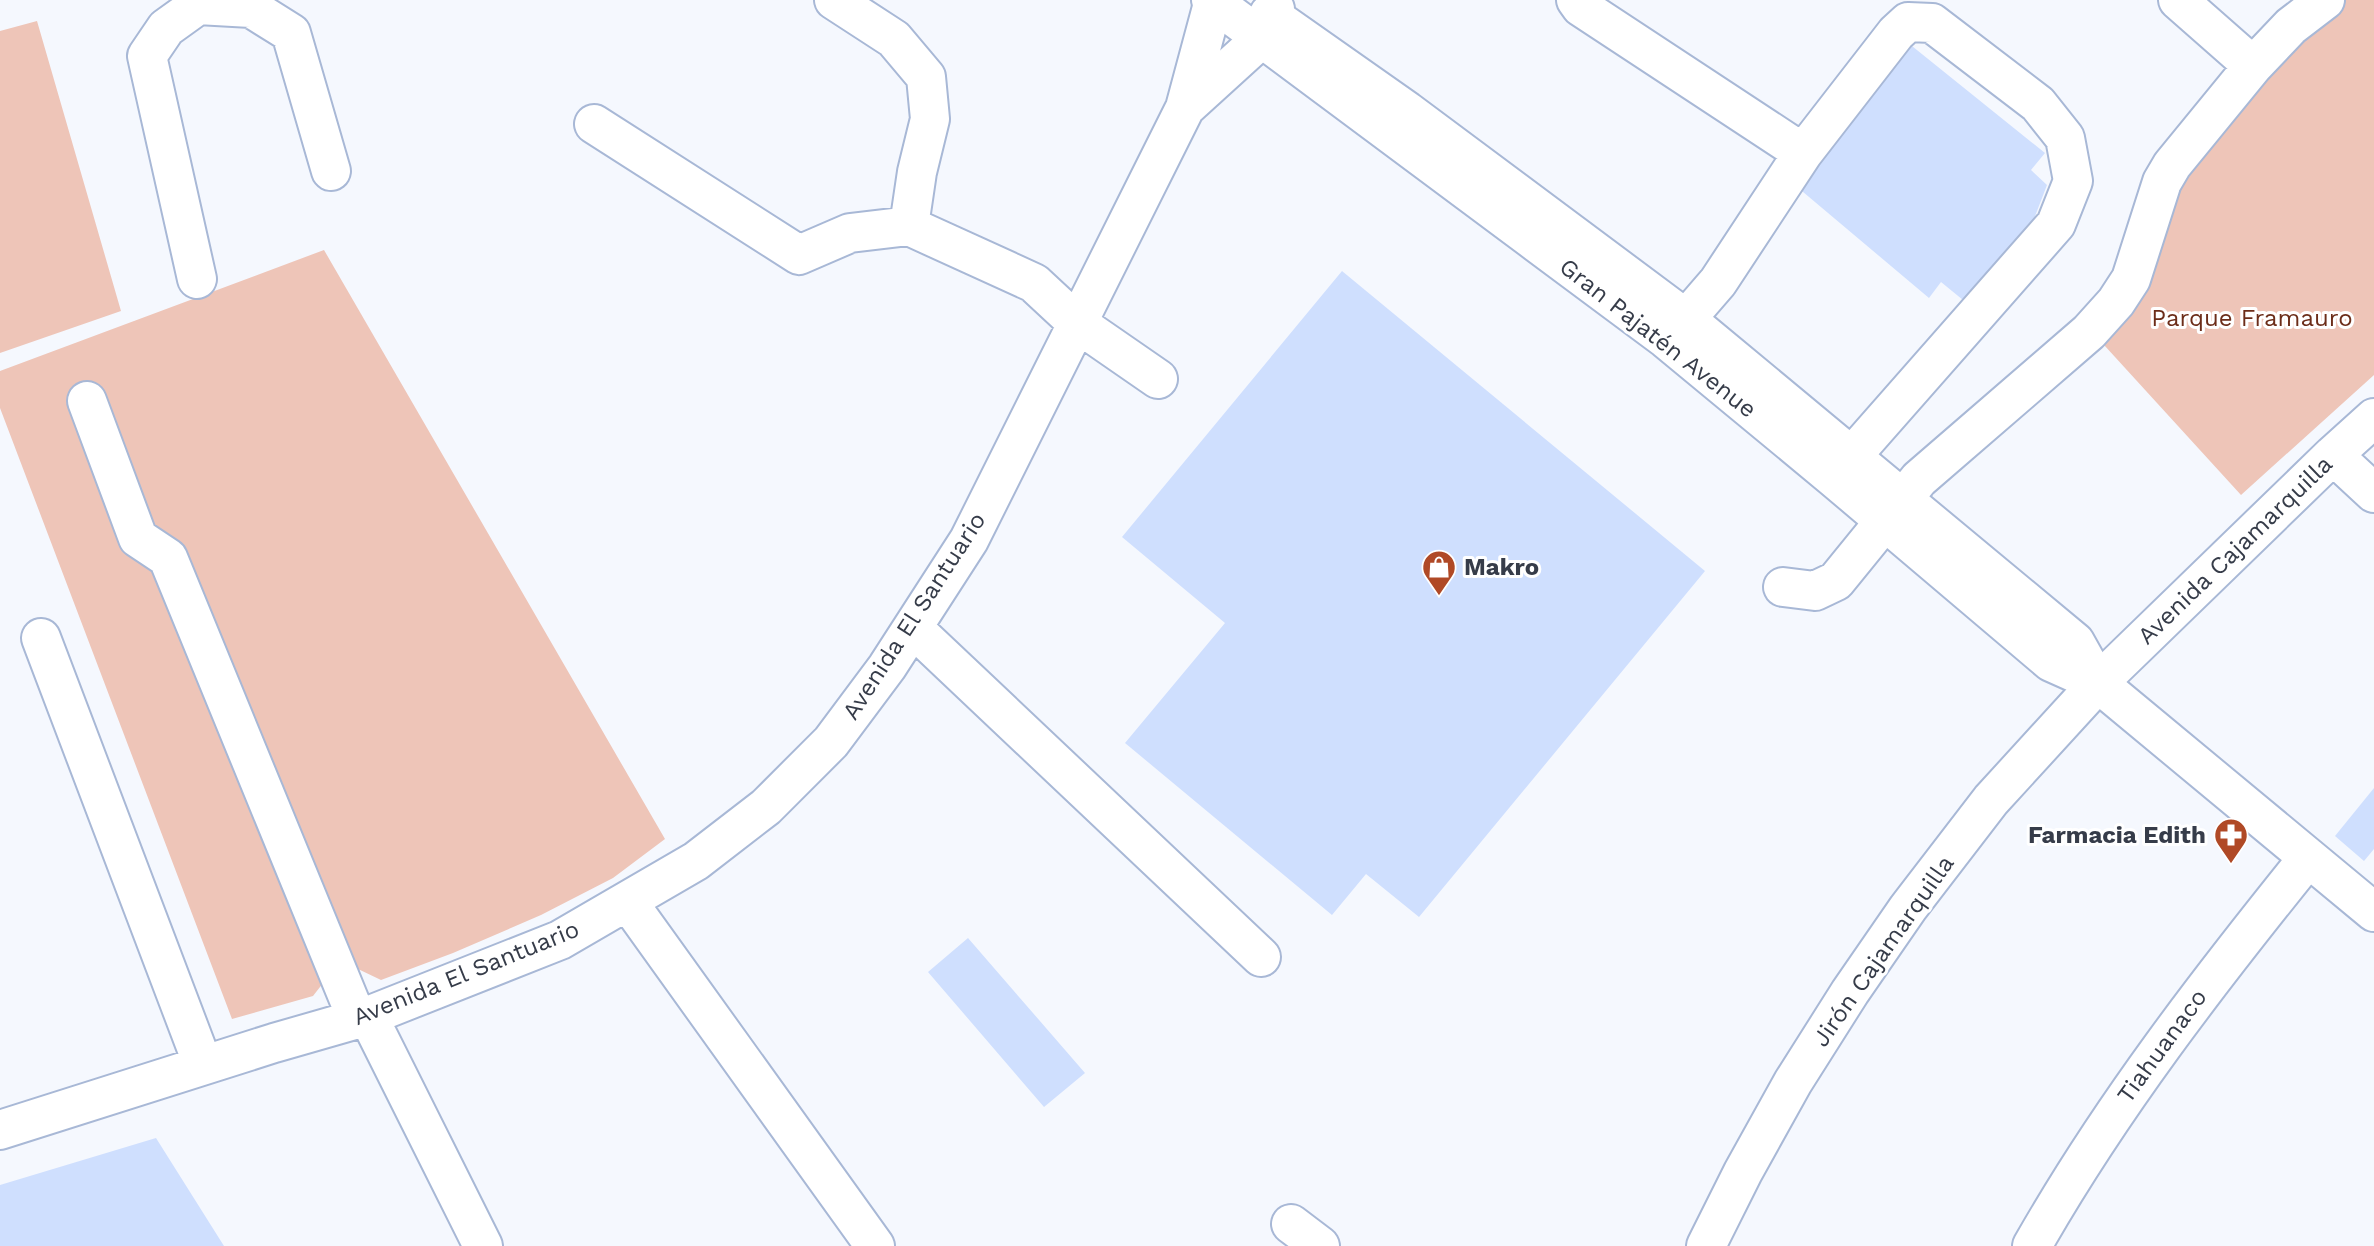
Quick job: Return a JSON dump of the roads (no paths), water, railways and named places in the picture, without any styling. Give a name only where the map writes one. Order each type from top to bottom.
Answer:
[{"type":"street","points":[[834,0],[894,39],[926,77],[930,120],[917,172],[909,226]]},
{"type":"street","points":[[1576,0],[1581,7],[1803,153]]},
{"type":"street","points":[[2178,0],[2253,66]]},
{"type":"street","points":[[1783,587],[1815,591],[1836,581],[1919,479],[2089,332],[2116,302],[2131,279],[2162,182],[2172,165],[2253,66],[2291,26],[2325,0]]},
{"type":"street","points":[[197,279],[147,56],[166,28],[197,2],[251,8],[291,33],[331,171]]},
{"type":"street","name":"Avenida El Santuario","points":[[1185,108],[1242,8]]},
{"type":"street","name":"Avenida El Santuario","points":[[0,1130],[203,1065],[363,1018],[560,940],[696,861],[766,807],[831,742],[887,667],[969,540],[1185,108],[1242,8]]},
{"type":"street","name":"Gran Pajatén Avenue","points":[[1242,8],[1418,119],[1686,319],[1851,457],[1894,511]]},
{"type":"street","name":"Gran Pajatén Avenue","points":[[1242,8],[1335,95],[1894,511],[2051,662],[2098,683],[2374,912]]},
{"type":"street","points":[[1686,319],[1718,282],[1803,153],[1896,33],[1908,22],[1931,23],[2038,104],[2065,138],[2073,181],[2056,224],[1851,457]]},
{"type":"street","points":[[594,124],[799,255],[850,233],[909,226],[1034,283],[1077,323],[1158,379]]},
{"type":"street","points":[[87,401],[138,538],[168,558],[363,1018],[483,1246]]},
{"type":"street","name":"Avenida Cajamarquilla","points":[[2098,683],[2374,418]]},
{"type":"street","points":[[2333,455],[2374,493]]},
{"type":"street","points":[[913,628],[1261,957]]},
{"type":"street","points":[[41,638],[203,1065]]},
{"type":"street","name":"Jirón Cajamarquilla","points":[[1706,1246],[1793,1082],[1908,908],[1991,800],[2098,683]]},
{"type":"street","name":"Tiahuanaco","points":[[2032,1246],[2056,1203],[2130,1089],[2226,960],[2308,858]]},
{"type":"street","points":[[628,902],[875,1246]]},
{"type":"place","name":"Makro","points":[[1439,597]]},
{"type":"place","name":"Farmacia Edith","points":[[2231,865]]},
{"type":"park label","name":"Parque Framauro","points":[[2252,318]]}]
